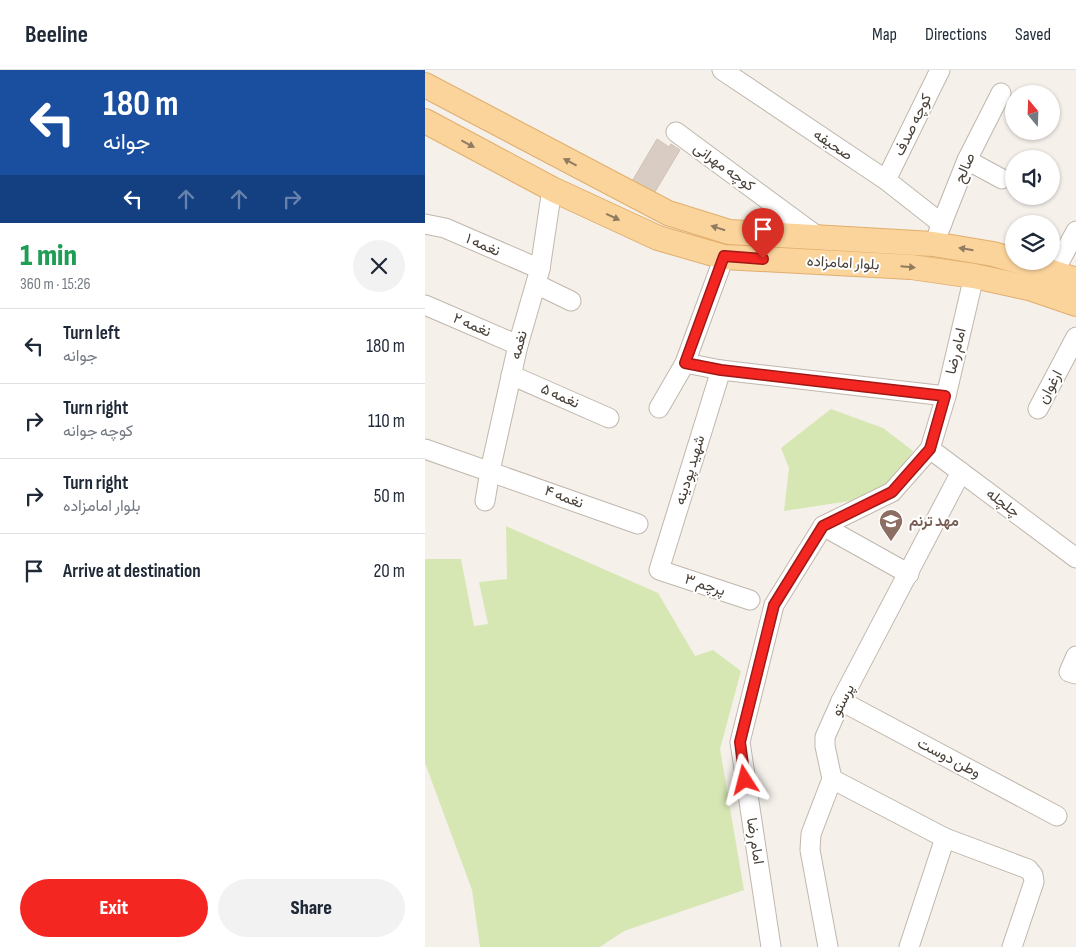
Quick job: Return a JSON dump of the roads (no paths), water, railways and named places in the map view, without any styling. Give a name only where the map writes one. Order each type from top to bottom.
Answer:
[{"type":"main road","name":"بلوار امامزاده","points":[[425,85],[668,214],[729,232],[821,238],[937,234],[1005,257]]},
{"type":"main road","name":"بلوار امامزاده","points":[[425,121],[553,189],[658,238],[724,256],[911,267],[975,276],[1029,288],[1076,304]]},
{"type":"main road","points":[[1047,270],[1076,280]]},
{"type":"street","name":"صحیفه","points":[[721,70],[886,180],[937,234]]},
{"type":"street","name":"کوچه صدف","points":[[886,180],[933,72]]},
{"type":"street","name":"صالح","points":[[937,234],[967,160],[1001,93]]},
{"type":"street","name":"کوچه مهرانی","points":[[676,132],[821,238]]},
{"type":"street","points":[[967,160],[1002,178]]},
{"type":"street","name":"نغمه","points":[[485,500],[518,344],[538,276],[553,189]]},
{"type":"street","name":"نغمه ۱","points":[[425,224],[445,228],[538,276],[571,301]]},
{"type":"street","points":[[1054,272],[1076,231]]},
{"type":"street","points":[[659,408],[685,363],[724,256]]},
{"type":"street","name":"امام رضا","points":[[771,947],[740,742],[774,605],[823,526],[892,492],[930,449],[975,276]]},
{"type":"street","name":"نغمه ۲","points":[[425,306],[518,344]]},
{"type":"street","name":"ارغوان","points":[[1038,410],[1076,337]]},
{"type":"street","points":[[685,363],[721,370],[945,396]]},
{"type":"street","name":"شهید پودینه","points":[[659,570],[721,370]]},
{"type":"street","name":"نغمه ۵","points":[[511,375],[609,418]]},
{"type":"street","name":"نغمه ۴","points":[[425,449],[638,524]]},
{"type":"street","name":"چلچله","points":[[930,449],[1076,558]]},
{"type":"street","name":"پرستو","points":[[832,779],[825,737],[841,701],[961,472]]},
{"type":"street","points":[[823,526],[909,574]]},
{"type":"street","name":"پرچم ۳","points":[[659,570],[750,600]]},
{"type":"street","points":[[1076,656],[1069,672],[1076,674]]},
{"type":"street","name":"وطن دوست","points":[[841,701],[1057,816]]},
{"type":"street","points":[[828,947],[810,850],[811,834],[832,779],[945,838],[1029,869],[1033,875],[1034,882],[1012,947]]},
{"type":"street","points":[[909,947],[945,838]]},
{"type":"place","name":"مهد ترنم","points":[[891,542]]}]
